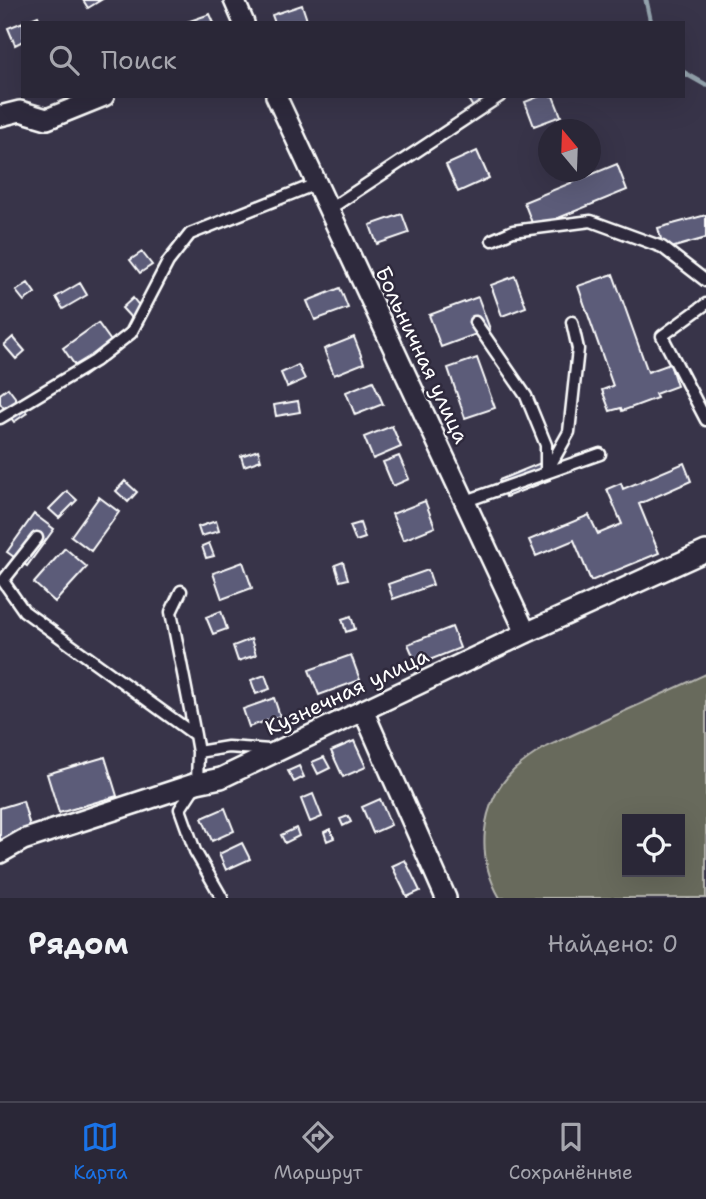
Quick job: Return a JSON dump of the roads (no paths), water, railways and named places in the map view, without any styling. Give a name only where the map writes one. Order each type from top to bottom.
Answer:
[{"type":"street","points":[[234,0],[243,21]]},
{"type":"street","points":[[0,116],[20,111],[47,119],[99,98]]},
{"type":"street","name":"Больничная улица","points":[[277,98],[526,633]]},
{"type":"street","name":"Кузнечная улица","points":[[0,853],[23,840],[197,783],[221,778],[706,551]]},
{"type":"street","points":[[363,710],[446,898]]},
{"type":"lane","points":[[328,210],[497,98]]},
{"type":"lane","points":[[0,418],[95,361],[131,333],[168,262],[190,234],[316,184]]},
{"type":"lane","points":[[492,240],[513,231],[591,221],[662,247],[706,281]]},
{"type":"lane","points":[[706,304],[663,336],[706,420]]},
{"type":"lane","points":[[475,322],[526,396],[546,445],[546,473]]},
{"type":"lane","points":[[546,473],[569,432],[578,349],[572,322]]},
{"type":"lane","points":[[466,501],[600,454]]},
{"type":"lane","points":[[37,538],[3,582],[24,611],[195,735]]},
{"type":"lane","points":[[181,591],[171,612],[198,752],[197,783],[180,809],[195,851],[222,898]]},
{"type":"lane","points":[[198,752],[228,747],[277,751]]},
{"type":"waterway","points":[[646,0],[651,21]]},
{"type":"waterway","points":[[685,73],[706,85]]}]
